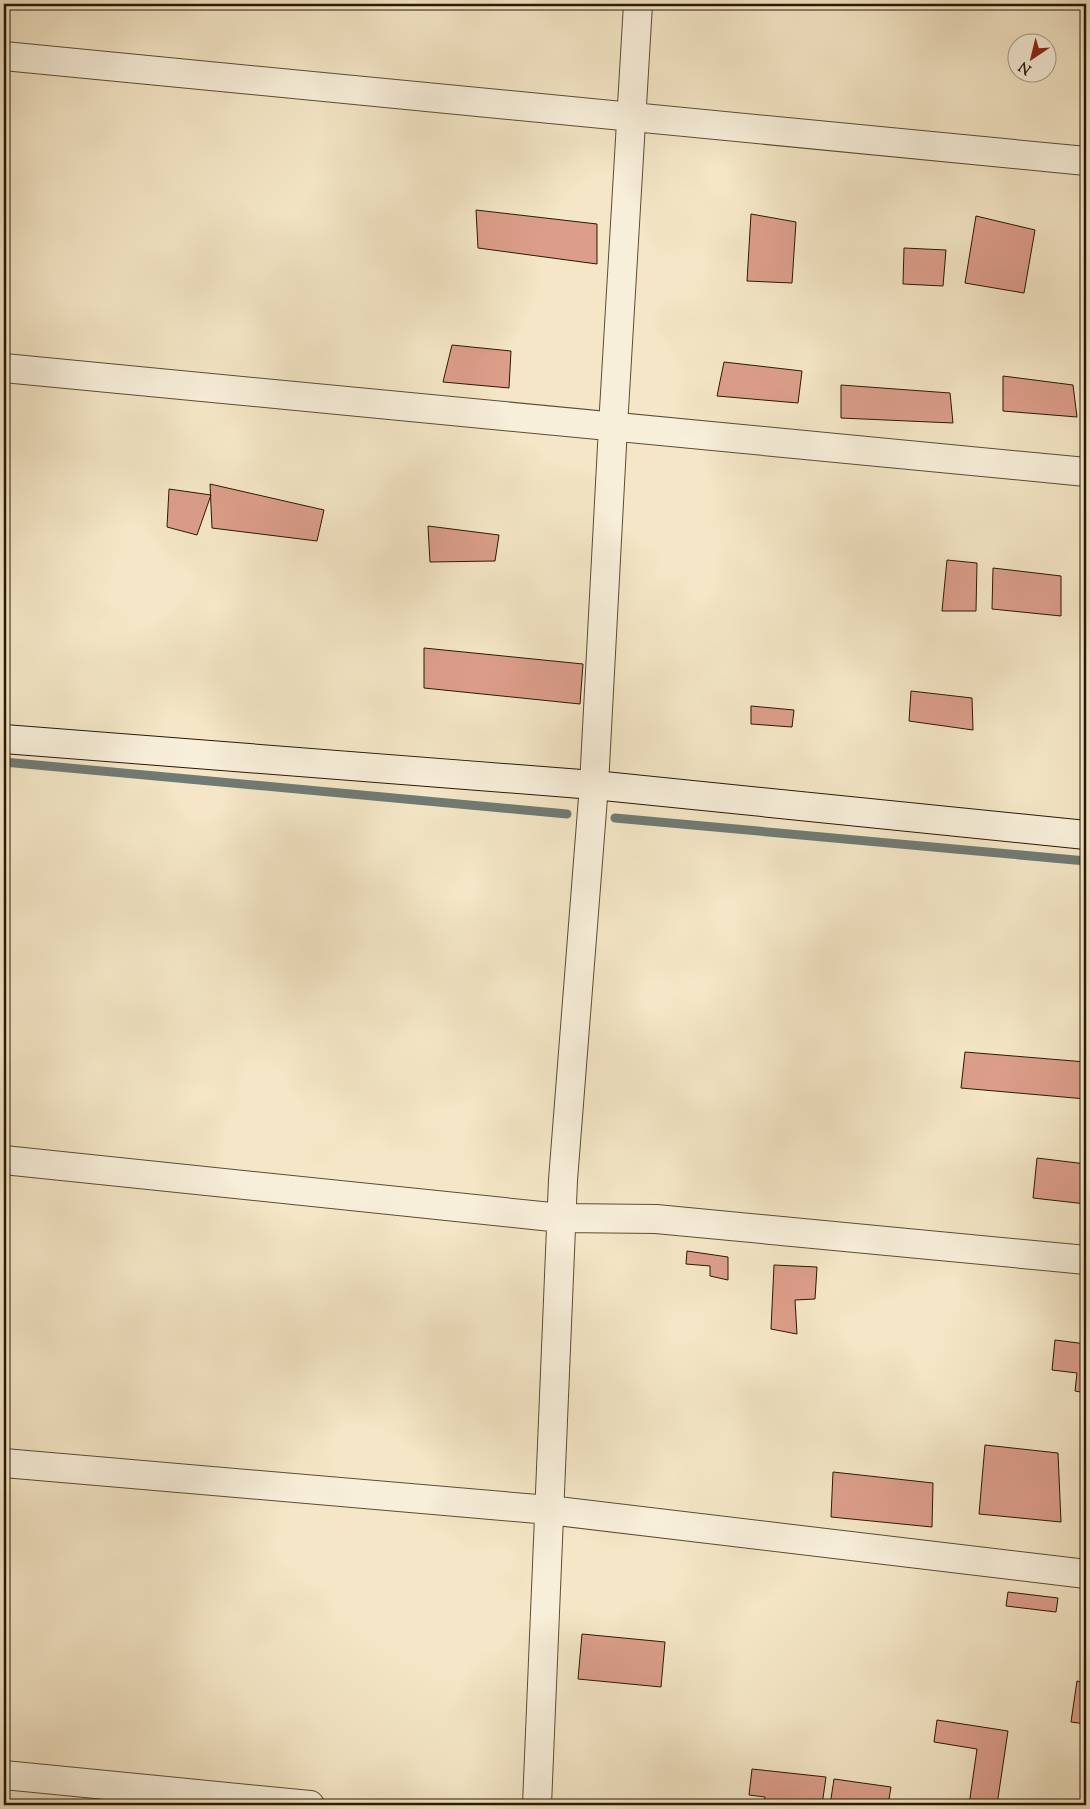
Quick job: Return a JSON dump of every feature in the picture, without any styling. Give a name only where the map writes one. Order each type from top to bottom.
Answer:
[{"type":"street","points":[[537,1805],[562,1180],[594,785],[638,4]]},
{"type":"street","points":[[4,56],[1086,161]]},
{"type":"street","points":[[4,368],[1086,472]]},
{"type":"street","points":[[4,739],[594,785],[1086,835]]},
{"type":"street","points":[[4,1160],[561,1218],[656,1219],[1086,1260]]},
{"type":"street","points":[[4,1463],[549,1510],[1086,1574]]},
{"type":"street","points":[[4,1775],[310,1805]]},
{"type":"building","points":[[476,210],[597,224],[597,264],[478,248]]},
{"type":"building","points":[[751,214],[796,222],[792,283],[747,281]]},
{"type":"building","points":[[976,216],[1035,230],[1024,293],[965,283]]},
{"type":"building","points":[[904,248],[946,250],[943,286],[903,284]]},
{"type":"building","points":[[452,345],[511,351],[509,388],[443,382]]},
{"type":"building","points":[[724,362],[802,371],[798,403],[717,396]]},
{"type":"building","points":[[1003,376],[1073,385],[1077,417],[1003,411]]},
{"type":"building","points":[[841,385],[950,393],[953,423],[841,418]]},
{"type":"building","points":[[210,484],[324,510],[317,541],[212,528]]},
{"type":"building","points":[[169,489],[211,495],[197,535],[167,527]]},
{"type":"building","points":[[428,526],[499,535],[495,561],[430,562]]},
{"type":"building","points":[[947,560],[977,563],[976,611],[942,611]]},
{"type":"building","points":[[993,568],[1061,576],[1061,616],[992,609]]},
{"type":"building","points":[[424,648],[583,664],[580,704],[424,688]]},
{"type":"building","points":[[911,691],[972,698],[973,730],[909,721]]},
{"type":"building","points":[[751,706],[794,710],[792,727],[751,724]]},
{"type":"building","points":[[965,1052],[1086,1062],[1086,1099],[961,1088]]},
{"type":"building","points":[[1037,1158],[1086,1164],[1086,1204],[1033,1198]]},
{"type":"building","points":[[687,1251],[728,1257],[728,1280],[710,1276],[710,1266],[686,1264]]},
{"type":"building","points":[[774,1265],[817,1267],[815,1299],[795,1300],[797,1334],[771,1329]]},
{"type":"building","points":[[1055,1340],[1086,1344],[1086,1393],[1075,1391],[1077,1373],[1052,1370]]},
{"type":"building","points":[[985,1445],[1058,1453],[1061,1522],[979,1514]]},
{"type":"building","points":[[833,1472],[933,1483],[932,1527],[831,1517]]},
{"type":"building","points":[[1008,1592],[1058,1598],[1056,1612],[1006,1606]]},
{"type":"building","points":[[582,1634],[665,1642],[661,1687],[578,1679]]},
{"type":"building","points":[[1077,1681],[1086,1683],[1086,1724],[1071,1722]]},
{"type":"building","points":[[937,1720],[1008,1731],[997,1805],[969,1805],[977,1749],[934,1742]]},
{"type":"building","points":[[752,1769],[826,1777],[822,1805],[764,1805],[765,1797],[749,1795]]},
{"type":"building","points":[[834,1779],[891,1787],[888,1805],[830,1805]]},
{"type":"waterway","points":[[4,762],[567,814]]},
{"type":"waterway","points":[[615,818],[1086,861]]}]
